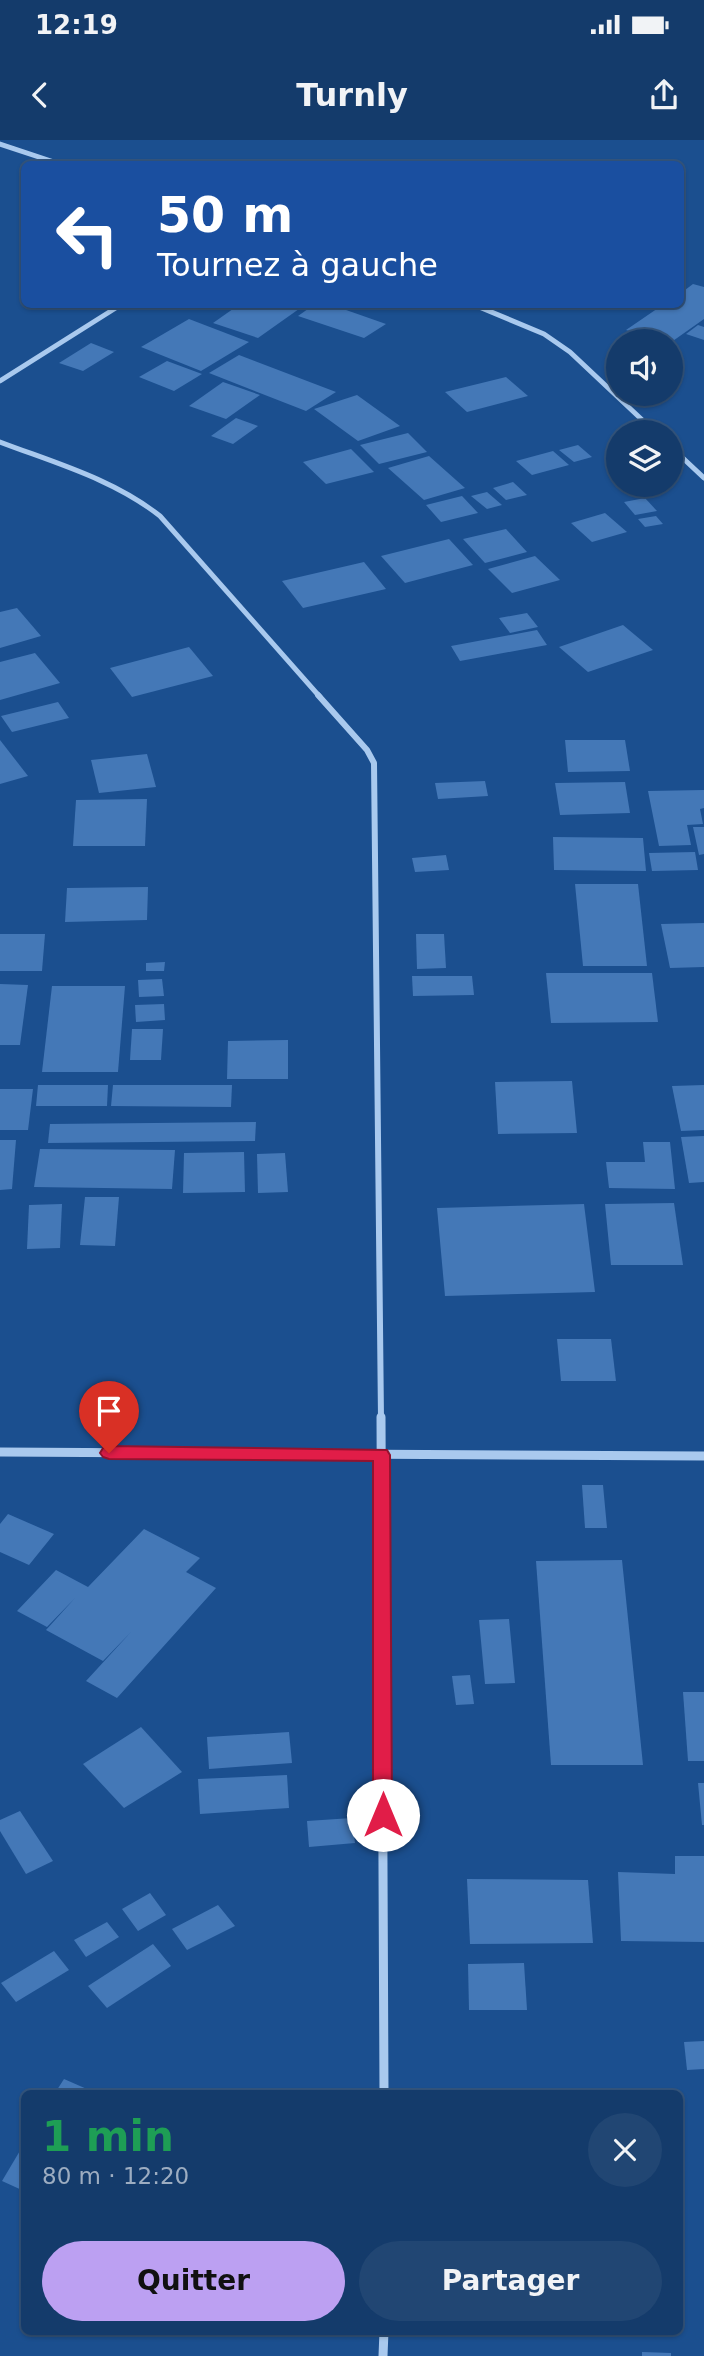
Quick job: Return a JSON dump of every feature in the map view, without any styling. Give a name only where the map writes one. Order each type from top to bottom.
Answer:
[{"type":"street","points":[[0,144],[51,161]]},
{"type":"street","points":[[0,381],[116,308]]},
{"type":"street","points":[[481,308],[552,340],[570,352],[642,420]]},
{"type":"street","points":[[0,442],[124,491],[145,503],[160,516],[358,740],[374,763],[384,2090]]},
{"type":"street","points":[[683,458],[704,478]]},
{"type":"street","points":[[0,1452],[704,1456]]},
{"type":"street","points":[[383,2356],[384,2335]]},
{"type":"building","points":[[693,284],[704,287],[704,319],[683,334],[683,329],[627,329],[658,308],[684,308],[684,291]]},
{"type":"building","points":[[234,308],[300,308],[258,338],[213,323]]},
{"type":"building","points":[[309,308],[340,308],[386,324],[364,338],[298,316]]},
{"type":"building","points":[[189,319],[249,342],[201,371],[141,347]]},
{"type":"building","points":[[698,325],[704,327],[704,340],[686,334]]},
{"type":"building","points":[[91,343],[114,352],[83,371],[59,363]]},
{"type":"building","points":[[239,355],[336,392],[306,411],[209,373]]},
{"type":"building","points":[[167,361],[202,374],[174,391],[139,377]]},
{"type":"building","points":[[506,377],[528,396],[467,412],[445,392]]},
{"type":"building","points":[[223,382],[260,395],[226,419],[189,406]]},
{"type":"building","points":[[357,395],[400,426],[358,441],[314,409]]},
{"type":"building","points":[[236,418],[258,426],[233,444],[211,436]]},
{"type":"building","points":[[408,433],[427,452],[379,464],[360,445]]},
{"type":"building","points":[[578,445],[592,457],[574,462],[559,450]]},
{"type":"building","points":[[351,449],[374,472],[326,484],[303,462]]},
{"type":"building","points":[[553,451],[569,465],[532,475],[516,461]]},
{"type":"building","points":[[429,456],[465,488],[424,500],[388,468]]},
{"type":"building","points":[[513,482],[527,495],[506,500],[493,488]]},
{"type":"building","points":[[487,492],[502,505],[487,509],[471,496]]},
{"type":"building","points":[[462,496],[478,513],[441,522],[426,505]]},
{"type":"building","points":[[645,498],[657,511],[635,515],[624,502]]},
{"type":"building","points":[[605,513],[627,532],[592,542],[571,523]]},
{"type":"building","points":[[656,516],[663,524],[645,527],[638,519]]},
{"type":"building","points":[[506,529],[527,552],[485,563],[463,539]]},
{"type":"building","points":[[449,539],[473,565],[405,583],[381,556]]},
{"type":"building","points":[[535,556],[560,580],[512,593],[488,569]]},
{"type":"building","points":[[364,562],[386,589],[303,608],[282,581]]},
{"type":"building","points":[[17,608],[41,636],[0,648],[0,612]]},
{"type":"building","points":[[527,613],[538,627],[510,633],[499,618]]},
{"type":"building","points":[[623,625],[653,650],[588,672],[559,647]]},
{"type":"building","points":[[537,630],[547,645],[460,661],[451,646]]},
{"type":"building","points":[[189,647],[213,676],[132,697],[110,668]]},
{"type":"building","points":[[35,653],[60,683],[0,700],[0,662]]},
{"type":"building","points":[[58,702],[69,718],[12,732],[1,716]]},
{"type":"building","points":[[0,740],[28,776],[0,784]]},
{"type":"building","points":[[565,740],[625,740],[630,771],[568,772]]},
{"type":"building","points":[[147,754],[156,787],[99,793],[91,760]]},
{"type":"building","points":[[485,781],[488,796],[438,799],[435,783]]},
{"type":"building","points":[[625,782],[630,813],[560,815],[555,783]]},
{"type":"building","points":[[704,790],[704,808],[700,809],[703,824],[687,825],[691,845],[659,846],[648,791]]},
{"type":"building","points":[[147,799],[145,846],[73,846],[76,800]]},
{"type":"building","points":[[693,827],[704,827],[704,854],[699,855]]},
{"type":"building","points":[[553,837],[643,838],[646,871],[554,870]]},
{"type":"building","points":[[695,852],[698,870],[652,871],[649,853]]},
{"type":"building","points":[[446,855],[449,870],[415,872],[412,858]]},
{"type":"building","points":[[575,884],[638,884],[647,966],[583,966]]},
{"type":"building","points":[[148,887],[147,920],[65,922],[67,888]]},
{"type":"building","points":[[704,923],[704,967],[670,968],[661,924]]},
{"type":"building","points":[[0,934],[45,934],[42,971],[0,971]]},
{"type":"building","points":[[416,934],[444,934],[446,968],[417,969]]},
{"type":"building","points":[[165,962],[164,971],[146,971],[146,963]]},
{"type":"building","points":[[546,973],[652,973],[658,1022],[551,1023]]},
{"type":"building","points":[[412,976],[472,976],[474,995],[413,996]]},
{"type":"building","points":[[162,979],[164,996],[139,997],[138,980]]},
{"type":"building","points":[[0,984],[28,985],[20,1045],[0,1045]]},
{"type":"building","points":[[52,986],[125,986],[118,1072],[42,1072]]},
{"type":"building","points":[[164,1004],[165,1020],[136,1022],[135,1005]]},
{"type":"building","points":[[132,1029],[163,1029],[161,1060],[130,1060]]},
{"type":"building","points":[[288,1040],[288,1079],[227,1079],[228,1041]]},
{"type":"building","points":[[572,1081],[577,1133],[498,1134],[495,1082]]},
{"type":"building","points":[[38,1085],[108,1085],[107,1106],[36,1106]]},
{"type":"building","points":[[113,1085],[232,1085],[231,1107],[111,1106]]},
{"type":"building","points":[[704,1085],[704,1130],[681,1131],[672,1086]]},
{"type":"building","points":[[0,1089],[33,1089],[28,1130],[0,1130]]},
{"type":"building","points":[[256,1122],[255,1141],[48,1143],[50,1124]]},
{"type":"building","points":[[704,1136],[704,1182],[689,1183],[681,1137]]},
{"type":"building","points":[[0,1140],[16,1140],[12,1189],[0,1190]]},
{"type":"building","points":[[643,1142],[670,1142],[675,1189],[609,1188],[606,1162],[645,1162]]},
{"type":"building","points":[[40,1149],[175,1150],[172,1189],[34,1187]]},
{"type":"building","points":[[244,1152],[245,1192],[183,1193],[184,1153]]},
{"type":"building","points":[[285,1153],[288,1192],[258,1193],[257,1154]]},
{"type":"building","points":[[85,1197],[119,1197],[115,1246],[80,1245]]},
{"type":"building","points":[[674,1203],[683,1265],[611,1265],[605,1204]]},
{"type":"building","points":[[62,1204],[60,1248],[27,1249],[29,1205]]},
{"type":"building","points":[[584,1204],[595,1292],[445,1296],[437,1208]]},
{"type":"building","points":[[557,1339],[611,1339],[616,1381],[561,1381]]},
{"type":"building","points":[[582,1485],[603,1485],[607,1528],[585,1528]]},
{"type":"building","points":[[8,1514],[54,1534],[29,1565],[0,1552],[0,1524]]},
{"type":"building","points":[[144,1529],[200,1558],[186,1572],[216,1588],[117,1698],[86,1681],[131,1632],[103,1661],[46,1630],[75,1598],[47,1627],[17,1611],[56,1570],[88,1587]]},
{"type":"building","points":[[622,1560],[643,1765],[551,1765],[536,1561]]},
{"type":"building","points":[[509,1619],[515,1683],[485,1684],[479,1620]]},
{"type":"building","points":[[470,1675],[474,1704],[456,1705],[452,1676]]},
{"type":"building","points":[[683,1692],[704,1692],[704,1761],[688,1761]]},
{"type":"building","points":[[141,1727],[182,1772],[124,1808],[83,1764]]},
{"type":"building","points":[[289,1732],[292,1763],[209,1769],[207,1737]]},
{"type":"building","points":[[287,1775],[289,1808],[200,1814],[198,1779]]},
{"type":"building","points":[[698,1783],[704,1783],[704,1825],[702,1825]]},
{"type":"building","points":[[20,1811],[53,1861],[26,1874],[0,1831],[0,1820]]},
{"type":"building","points":[[352,1818],[355,1843],[309,1847],[307,1821]]},
{"type":"building","points":[[675,1856],[704,1856],[704,1942],[621,1941],[618,1872],[675,1874]]},
{"type":"building","points":[[467,1879],[588,1880],[593,1943],[470,1944]]},
{"type":"building","points":[[150,1893],[166,1915],[138,1931],[122,1909]]},
{"type":"building","points":[[218,1905],[235,1926],[187,1950],[172,1929]]},
{"type":"building","points":[[107,1922],[119,1937],[86,1957],[74,1940]]},
{"type":"building","points":[[153,1944],[171,1966],[107,2008],[88,1986]]},
{"type":"building","points":[[54,1951],[69,1970],[16,2002],[1,1983]]},
{"type":"building","points":[[524,1963],[527,2010],[469,2010],[468,1964]]},
{"type":"building","points":[[704,2041],[704,2069],[687,2070],[684,2042]]},
{"type":"building","points":[[64,2079],[89,2090],[57,2090]]},
{"type":"building","points":[[21,2149],[21,2190],[2,2181]]},
{"type":"building","points":[[642,2352],[671,2353],[671,2356],[642,2356]]},
{"type":"route","points":[[109,1453],[381,1455],[383,1815]]}]
